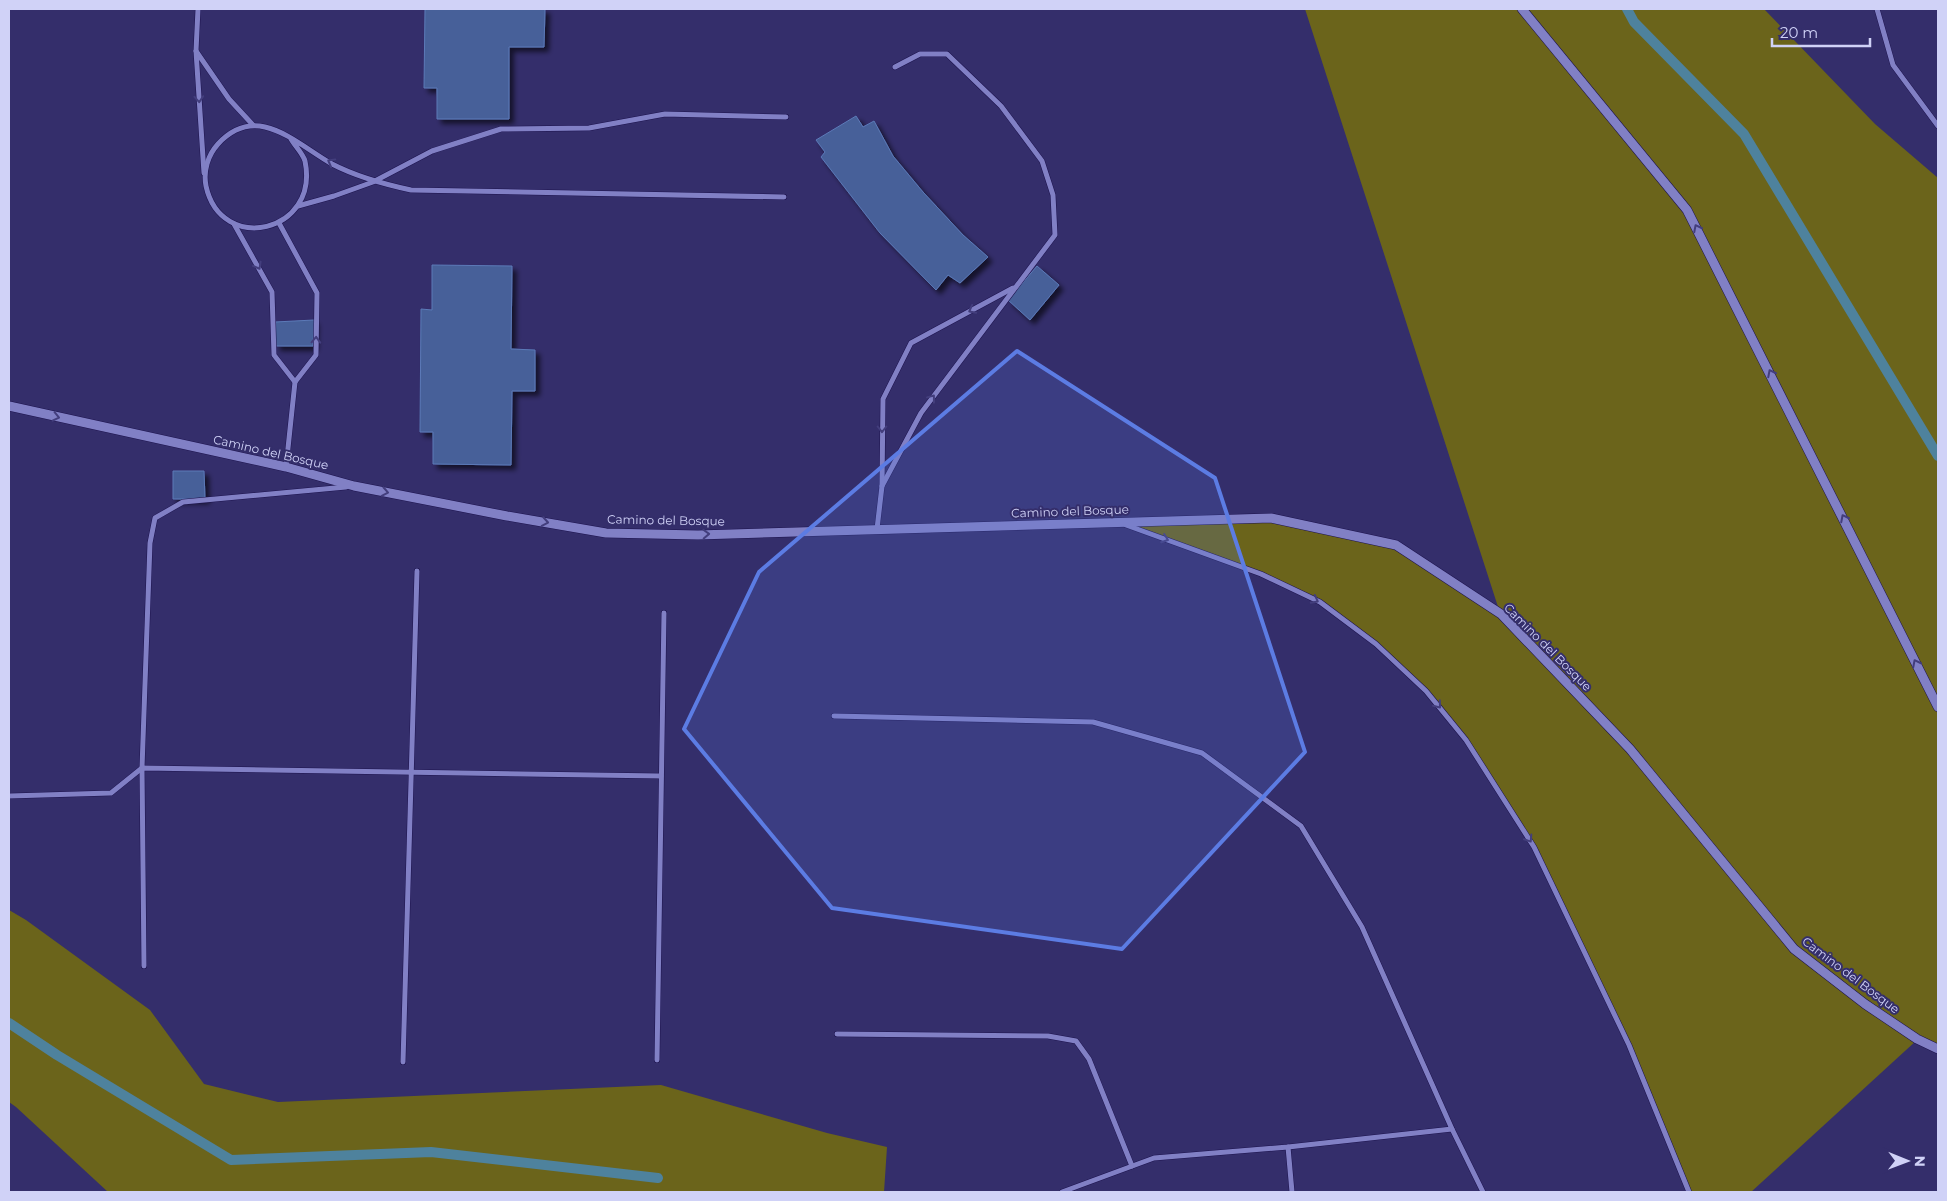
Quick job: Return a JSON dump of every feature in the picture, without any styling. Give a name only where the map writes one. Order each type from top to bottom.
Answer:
[{"type":"street","points":[[198,9],[196,50],[204,178],[208,196],[218,212],[234,224],[272,292],[274,355],[295,382]]},
{"type":"street","points":[[1522,9],[1688,210],[1938,707]]},
{"type":"street","points":[[1878,9],[1893,65],[1938,126]]},
{"type":"street","points":[[196,50],[229,99],[252,125]]},
{"type":"street","points":[[882,486],[920,413],[1055,235],[1053,195],[1042,161],[1001,106],[947,54],[920,54],[895,67]]},
{"type":"street","points":[[298,206],[373,182],[432,150],[501,129],[589,128],[665,114],[786,117]]},
{"type":"street","points":[[204,178],[211,152],[228,133],[252,125],[274,128],[332,164],[373,182],[411,190],[784,198]]},
{"type":"street","points":[[234,224],[256,228],[279,223],[298,206],[307,184],[305,160],[291,139]]},
{"type":"street","points":[[279,223],[317,293],[316,355],[295,382],[286,467]]},
{"type":"street","points":[[876,529],[882,486],[882,399],[911,342],[1015,287]]},
{"type":"street","name":"Camino del Bosque","points":[[9,406],[286,467],[354,486],[606,533],[698,535],[1271,518],[1396,545],[1501,614],[1630,749],[1794,948],[1865,1004],[1917,1039],[1938,1049]]},
{"type":"street","points":[[144,966],[142,768],[150,543],[155,518],[183,502],[354,486]]},
{"type":"street","points":[[1119,522],[1261,574],[1320,602],[1376,644],[1426,691],[1466,740],[1534,847],[1629,1045],[1689,1192]]},
{"type":"street","points":[[403,1062],[417,570]]},
{"type":"street","points":[[657,1060],[664,613]]},
{"type":"street","points":[[834,716],[1093,722],[1202,753],[1301,826],[1362,927],[1452,1129],[1483,1192]]},
{"type":"street","points":[[9,796],[111,793],[142,768],[661,776]]},
{"type":"street","points":[[837,1034],[1048,1036],[1076,1040],[1090,1059],[1132,1166]]},
{"type":"street","points":[[1062,1192],[1154,1158],[1288,1147],[1452,1129]]},
{"type":"street","points":[[1288,1147],[1292,1192]]},
{"type":"highlighted area","points":[[1017,351],[1215,478],[1305,752],[1122,949],[832,908],[684,729],[759,572]]},
{"type":"shaded area","points":[[1305,9],[1764,9],[1875,124],[1938,178],[1938,1049],[1917,1040],[1751,1192],[1689,1192],[1629,1045],[1534,847],[1466,740],[1426,691],[1376,644],[1320,602],[1261,574],[1119,522],[1271,518],[1396,545],[1500,613]]},
{"type":"shaded area","points":[[9,910],[26,920],[150,1010],[204,1084],[278,1102],[661,1085],[827,1133],[887,1147],[884,1192],[108,1192],[9,1102]]},
{"type":"building","points":[[425,9],[545,9],[544,47],[509,47],[509,119],[437,119],[437,88],[424,88]]},
{"type":"building","points":[[856,116],[863,127],[874,121],[893,156],[923,192],[963,235],[988,257],[960,283],[948,275],[936,290],[880,233],[821,157],[825,152],[816,140]]},
{"type":"building","points":[[432,265],[512,266],[511,349],[535,350],[535,391],[512,391],[511,465],[433,464],[433,432],[420,432],[421,309],[432,310]]},
{"type":"building","points":[[1037,266],[1059,285],[1030,320],[1008,300]]},
{"type":"building","points":[[314,320],[313,346],[276,346],[275,322]]},
{"type":"building","points":[[173,471],[204,471],[205,499],[173,499]]},
{"type":"waterway","points":[[1627,9],[1634,22],[1744,134],[1938,456]]},
{"type":"waterway","points":[[9,1023],[57,1055],[231,1160],[431,1152],[658,1178]]}]
